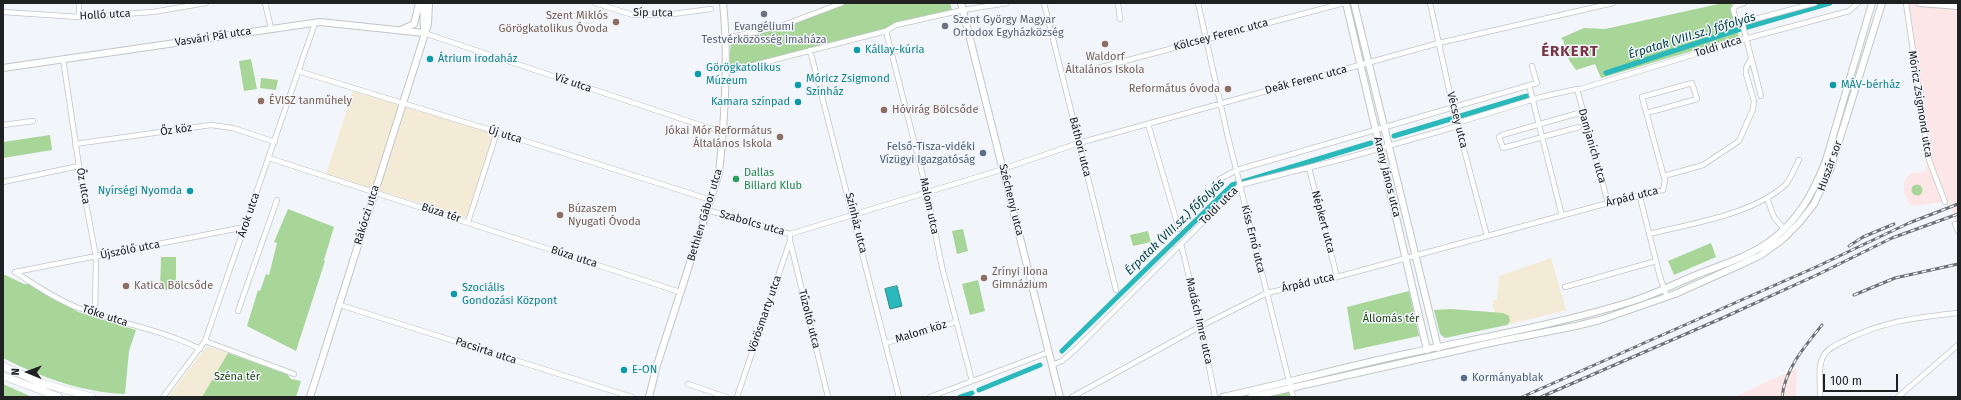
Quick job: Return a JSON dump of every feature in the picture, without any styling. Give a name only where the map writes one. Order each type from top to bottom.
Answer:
[{"type":"main road","points":[[3,366],[41,383],[92,397]]},
{"type":"main road","points":[[3,376],[59,397]]},
{"type":"street","points":[[79,3],[79,17]]},
{"type":"street","name":"Holló utca","points":[[3,12],[79,17],[153,12],[185,5],[206,3]]},
{"type":"street","points":[[265,3],[271,28]]},
{"type":"street","points":[[392,30],[406,29],[414,24],[419,3]]},
{"type":"street","name":"Rákóczi utca","points":[[423,3],[424,33]]},
{"type":"street","name":"Rákóczi utca","points":[[310,397],[428,24],[429,3]]},
{"type":"street","name":"Síp utca","points":[[595,3],[633,15],[665,15],[711,9]]},
{"type":"street","name":"Bethlen Gábor utca","points":[[649,397],[680,292],[719,173],[726,38],[723,3]]},
{"type":"street","points":[[726,38],[781,26],[842,3]]},
{"type":"street","name":"Széchenyi utca","points":[[961,3],[1060,397]]},
{"type":"street","points":[[725,70],[734,70],[886,31],[896,25],[963,10],[1007,3]]},
{"type":"street","name":"Báthori utca","points":[[1044,3],[1116,290]]},
{"type":"street","points":[[1118,3],[1120,19]]},
{"type":"street","name":"Kiss Ernő utca","points":[[1198,3],[1240,184],[1292,387],[1293,397]]},
{"type":"street","name":"Kölcsey Ferenc utca","points":[[1098,68],[1345,3]]},
{"type":"street","name":"Arany János utca","points":[[1345,3],[1407,258],[1427,350]]},
{"type":"street","name":"Arany János utca","points":[[1354,3],[1414,256],[1438,348]]},
{"type":"street","name":"Vécsey utca","points":[[1430,3],[1457,123],[1487,236]]},
{"type":"street","name":"Deák Ferenc utca","points":[[1003,167],[1079,143],[1361,66],[1439,43],[1612,3]]},
{"type":"street","name":"Toldi utca","points":[[1744,3],[1733,9],[1737,24],[1742,24],[1815,3]]},
{"type":"street","name":"Toldi utca","points":[[1052,365],[1062,361],[1076,348],[1240,184],[1309,168],[1380,149],[1532,99],[1577,89],[1745,37],[1849,11],[1858,3]]},
{"type":"street","name":"Huszár sor","points":[[1664,290],[1755,251],[1768,243],[1784,229],[1806,202],[1822,170],[1872,3]]},
{"type":"street","name":"Huszár sor","points":[[1666,297],[1761,255],[1783,239],[1808,213],[1820,194],[1830,170],[1882,3]]},
{"type":"street","name":"Móricz Zsigmond utca","points":[[1906,3],[1929,160],[1945,202]]},
{"type":"street","points":[[1920,3],[1958,6]]},
{"type":"street","name":"Vasvári Pál utca","points":[[3,68],[271,28],[315,23],[424,33]]},
{"type":"street","name":"Árok utca","points":[[163,397],[200,350],[205,341],[315,23]]},
{"type":"street","points":[[1742,24],[1761,96]]},
{"type":"street","name":"Malom utca","points":[[886,31],[927,192],[937,248],[972,381]]},
{"type":"street","name":"Víz utca","points":[[424,33],[705,127],[722,130]]},
{"type":"street","name":"Színház utca","points":[[810,50],[899,397]]},
{"type":"street","name":"Őz utca","points":[[63,59],[75,144],[96,257],[95,314]]},
{"type":"street","name":"Árpád utca","points":[[1072,397],[1201,326],[1267,293],[1337,277],[1608,203],[1640,197],[1663,190],[1665,181],[1664,176],[1703,165],[1739,141],[1753,109],[1754,101],[1746,74],[1746,68],[1751,59]]},
{"type":"street","name":"Toldi utca","points":[[1220,179],[1384,127],[1454,110],[1537,83],[1532,66]]},
{"type":"street","name":"Új utca","points":[[298,72],[497,132],[711,200]]},
{"type":"street","points":[[1647,113],[1697,99],[1692,83],[1642,97],[1664,176]]},
{"type":"street","points":[[1529,85],[1562,216]]},
{"type":"street","name":"Damjanich utca","points":[[1577,89],[1582,112],[1608,203]]},
{"type":"street","points":[[1578,127],[1505,147],[1501,146],[1499,138],[1502,135],[1582,112]]},
{"type":"street","points":[[3,126],[33,121]]},
{"type":"street","points":[[1148,124],[1179,228]]},
{"type":"street","name":"Őz köz","points":[[75,144],[211,125],[233,128],[275,142]]},
{"type":"street","name":"Búza tér","points":[[269,158],[468,222],[497,132]]},
{"type":"street","points":[[1649,234],[1710,220],[1767,198],[1787,183],[1799,160]]},
{"type":"street","points":[[3,182],[79,166]]},
{"type":"street","name":"Szabolcs utca","points":[[707,210],[790,234],[1003,167]]},
{"type":"street","name":"Népkert utca","points":[[1309,168],[1337,277]]},
{"type":"street","points":[[1251,397],[1576,326],[1666,297],[1640,197]]},
{"type":"street","points":[[1767,198],[1774,217],[1784,229]]},
{"type":"street","points":[[238,311],[277,200]]},
{"type":"street","name":"Búza utca","points":[[468,222],[680,292]]},
{"type":"street","points":[[1954,224],[1958,231]]},
{"type":"street","name":"Újszőlő utca","points":[[15,272],[245,226]]},
{"type":"street","name":"Vörösmarty utca","points":[[738,396],[790,241],[790,234]]},
{"type":"street","name":"Tűzoltó utca","points":[[790,241],[828,397]]},
{"type":"street","name":"Madách Imre utca","points":[[1181,244],[1201,326],[1215,397]]},
{"type":"street","points":[[1565,287],[1656,261]]},
{"type":"street","name":"Tőke utca","points":[[15,272],[48,294],[95,314],[161,334],[200,350]]},
{"type":"street","points":[[1223,397],[1290,380],[1438,348],[1592,312],[1629,302],[1664,290]]},
{"type":"street","name":"Pacsirta utca","points":[[340,305],[632,397]]},
{"type":"street","points":[[1820,397],[1821,364],[1823,356],[1830,348],[1855,335],[1882,325],[1906,319],[1958,313]]},
{"type":"street","name":"Malom köz","points":[[886,343],[956,322]]},
{"type":"street","points":[[205,341],[294,374]]},
{"type":"street","points":[[1898,397],[1958,346]]},
{"type":"street","points":[[1434,356],[1438,348]]},
{"type":"street","points":[[1427,350],[1434,356]]},
{"type":"street","points":[[930,397],[1049,352]]},
{"type":"street","points":[[688,384],[726,397]]},
{"type":"shaded area","points":[[1903,3],[1958,3],[1958,222],[1956,222],[1949,201],[1913,206],[1909,203],[1904,192],[1904,183],[1906,178],[1911,173],[1923,172],[1926,170],[1927,160]]},
{"type":"shaded area","points":[[353,91],[495,134],[467,218],[326,174]]},
{"type":"shaded area","points":[[1551,258],[1566,310],[1507,325],[1510,321],[1503,313],[1495,314],[1493,306],[1493,301],[1497,298],[1499,276]]},
{"type":"shaded area","points":[[207,346],[228,353],[202,397],[168,397]]},
{"type":"shaded area","points":[[1797,368],[1796,397],[1734,397]]},
{"type":"green space","points":[[842,3],[950,3],[953,13],[896,25],[886,31],[729,70],[731,38],[781,26]]},
{"type":"green space","points":[[1723,3],[1732,3],[1739,37],[1601,78],[1595,64],[1576,70],[1569,60],[1561,38],[1584,28],[1605,29]]},
{"type":"green space","points":[[251,59],[257,89],[244,91],[239,61]]},
{"type":"green space","points":[[261,78],[278,80],[276,90],[260,88]]},
{"type":"green space","points":[[50,135],[52,150],[3,158],[3,142]]},
{"type":"green space","points":[[1915,185],[1919,185],[1921,186],[1921,194],[1915,195],[1912,192],[1912,188]]},
{"type":"green space","points":[[288,209],[334,227],[324,260],[325,261],[296,351],[247,326],[258,290],[260,291],[266,274],[269,275],[277,243],[274,242]]},
{"type":"green space","points":[[963,229],[968,251],[957,254],[952,231]]},
{"type":"green space","points":[[1148,231],[1151,242],[1133,246],[1130,235]]},
{"type":"green space","points":[[1711,243],[1716,257],[1674,275],[1668,261]]},
{"type":"green space","points":[[161,257],[176,257],[176,290],[160,290]]},
{"type":"green space","points":[[3,274],[24,284],[30,284],[78,312],[136,330],[129,351],[125,394],[109,393],[62,383],[3,358]]},
{"type":"green space","points":[[978,280],[985,311],[970,315],[962,284]]},
{"type":"green space","name":"Állomás tér","points":[[1409,291],[1419,336],[1354,350],[1347,307]]},
{"type":"green space","points":[[1451,309],[1503,313],[1509,316],[1510,321],[1507,325],[1445,338],[1440,334],[1434,310]]},
{"type":"green space","name":"Széna tér","points":[[228,353],[287,374],[291,379],[301,381],[296,397],[202,397]]},
{"type":"green space","points":[[3,384],[32,397],[3,397]]},
{"type":"green space","points":[[1291,391],[1292,397],[1265,397]]},
{"type":"water","points":[[897,286],[902,306],[890,309],[885,289]]},
{"type":"waterway","name":"Érpatak (VIII.sz.) főfolyás","points":[[1606,73],[1734,31],[1830,3]]},
{"type":"waterway","name":"Érpatak (VIII.sz.) főfolyás","points":[[1394,136],[1527,96]]},
{"type":"waterway","name":"Érpatak (VIII.sz.) főfolyás","points":[[1062,351],[1232,185],[1371,143]]},
{"type":"waterway","name":"Érpatak (VIII.sz.) főfolyás","points":[[979,390],[1040,365]]},
{"type":"waterway","name":"Érpatak (VIII.sz.) főfolyás","points":[[960,397],[972,393]]},
{"type":"railway","points":[[1522,397],[1816,267],[1909,223],[1958,204]]},
{"type":"railway","points":[[1541,397],[1727,316],[1821,273],[1892,238],[1958,214]]},
{"type":"railway","points":[[1849,246],[1863,237],[1894,224]]},
{"type":"railway","points":[[1854,295],[1895,278],[1958,264]]},
{"type":"railway","points":[[1782,397],[1791,367],[1822,325]]},
{"type":"place","name":"Evangéliumi Testvérközösség imaháza","points":[[764,14]]},
{"type":"place","name":"Szent Miklós Görögkatolikus Óvoda","points":[[616,22]]},
{"type":"place","name":"Szent György Magyar Ortodox Egyházközség","points":[[945,26]]},
{"type":"place","name":"Waldorf Általános Iskola","points":[[1105,44]]},
{"type":"place","name":"Kállay-kúria","points":[[857,50]]},
{"type":"place","name":"Átrium irodaház","points":[[430,59]]},
{"type":"place","name":"Görögkatolikus Múzeum","points":[[698,74]]},
{"type":"place","name":"Móricz Zsigmond Színház","points":[[798,85]]},
{"type":"place","name":"MÁV-bérház","points":[[1833,85]]},
{"type":"place","name":"Református óvoda","points":[[1228,89]]},
{"type":"place","name":"ÉVISZ tanműhely","points":[[261,101]]},
{"type":"place","name":"Kamara színpad","points":[[798,102]]},
{"type":"place","name":"Hóvirág Bölcsőde","points":[[884,110]]},
{"type":"place","name":"Jókai Mór Református Általános Iskola","points":[[780,137]]},
{"type":"place","name":"Felső-Tisza-vidéki Vízügyi Igazgatóság","points":[[983,153]]},
{"type":"place","name":"Dallas Biliard Klub","points":[[736,179]]},
{"type":"place","name":"Nyírségi Nyomda","points":[[190,191]]},
{"type":"place","name":"Búzaszem Nyugati Óvoda","points":[[560,215]]},
{"type":"place","name":"Zrínyi Ilona Gimnázium","points":[[984,278]]},
{"type":"place","name":"Katica Bölcsőde","points":[[126,286]]},
{"type":"place","name":"Szociális Gondozási Központ","points":[[454,294]]},
{"type":"place","name":"E-ON","points":[[624,370]]},
{"type":"place","name":"Kormányablak","points":[[1464,378]]},
{"type":"district","name":"ÉRKERT","points":[[1570,52]]}]
